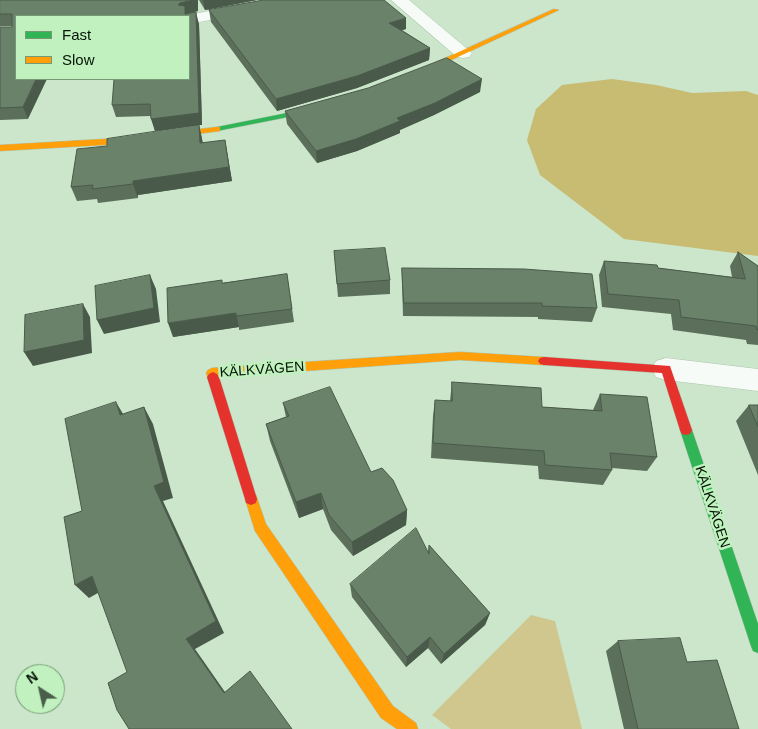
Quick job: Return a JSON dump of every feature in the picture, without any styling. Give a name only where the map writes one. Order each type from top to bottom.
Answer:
[{"type":"street","points":[[190,19],[290,0]]},
{"type":"street","points":[[400,0],[463,53]]},
{"type":"street","points":[[405,78],[556,10]]},
{"type":"street","points":[[0,148],[39,147],[161,136],[275,120],[336,102]]},
{"type":"street","name":"KÄLKVÄGEN","points":[[410,729],[387,712],[260,527],[212,373],[460,356],[666,369],[758,380]]},
{"type":"street","name":"KÄLKVÄGEN","points":[[666,369],[758,646]]},
{"type":"shaded area","points":[[612,79],[656,85],[692,93],[746,91],[758,95],[758,256],[624,239],[540,175],[527,140],[536,109],[562,85]]},
{"type":"shaded area","points":[[531,615],[555,621],[582,729],[451,729],[432,715]]},
{"type":"building","points":[[0,0],[194,0],[178,5],[185,6],[185,14],[196,12],[199,113],[151,119],[150,104],[112,105],[114,80],[190,80],[190,15],[15,15],[15,80],[36,80],[23,107],[0,108],[0,27],[12,27],[12,14],[0,14]]},
{"type":"building","points":[[264,0],[384,0],[406,18],[389,23],[430,48],[357,76],[276,99],[209,10]]},
{"type":"building","points":[[447,58],[482,79],[435,103],[397,118],[400,121],[356,139],[316,151],[285,111],[368,88]]},
{"type":"building","points":[[199,125],[200,143],[225,140],[229,167],[133,181],[133,184],[92,189],[93,185],[71,187],[77,149],[107,146],[107,139]]},
{"type":"building","points":[[385,248],[390,280],[337,284],[334,251]]},
{"type":"building","points":[[738,252],[758,266],[758,330],[756,326],[681,317],[679,300],[608,294],[604,261],[657,265],[658,268],[745,279]]},
{"type":"building","points":[[402,268],[524,269],[592,274],[597,308],[542,306],[542,303],[404,303]]},
{"type":"building","points":[[287,274],[292,309],[236,316],[236,313],[168,323],[167,288],[222,280],[222,283]]},
{"type":"building","points":[[150,275],[154,308],[97,320],[95,286]]},
{"type":"building","points":[[83,304],[84,340],[24,352],[25,315]]},
{"type":"building","points":[[452,382],[541,388],[542,407],[602,411],[600,394],[647,397],[657,457],[610,453],[612,470],[545,465],[544,451],[433,443],[435,400],[452,401]]},
{"type":"building","points":[[330,387],[371,472],[382,468],[393,480],[407,510],[352,542],[329,515],[321,493],[296,502],[266,424],[289,416],[283,403]]},
{"type":"building","points":[[116,402],[120,415],[144,407],[164,482],[154,486],[216,621],[186,639],[224,693],[250,671],[292,729],[129,729],[117,710],[108,683],[127,672],[92,576],[75,585],[64,517],[82,511],[65,419]]},
{"type":"building","points":[[749,405],[758,405],[758,426]]},
{"type":"building","points":[[416,528],[429,554],[429,545],[490,613],[444,654],[430,637],[407,657],[350,584]]},
{"type":"building","points":[[680,638],[687,662],[717,660],[739,729],[638,729],[618,641]]},
{"type":"traffic: fast","points":[[217,129],[283,116],[321,106]]},
{"type":"traffic: fast","points":[[686,430],[758,646]]},
{"type":"traffic: slow","points":[[414,74],[556,10]]},
{"type":"traffic: slow","points":[[0,148],[121,141],[217,129]]},
{"type":"traffic: slow","points":[[213,377],[212,373],[460,356],[544,361]]},
{"type":"traffic: slow","points":[[251,499],[260,527],[387,712],[410,729]]},
{"type":"traffic: jam","points":[[544,361],[666,369],[686,430]]},
{"type":"traffic: jam","points":[[213,377],[251,499]]}]
